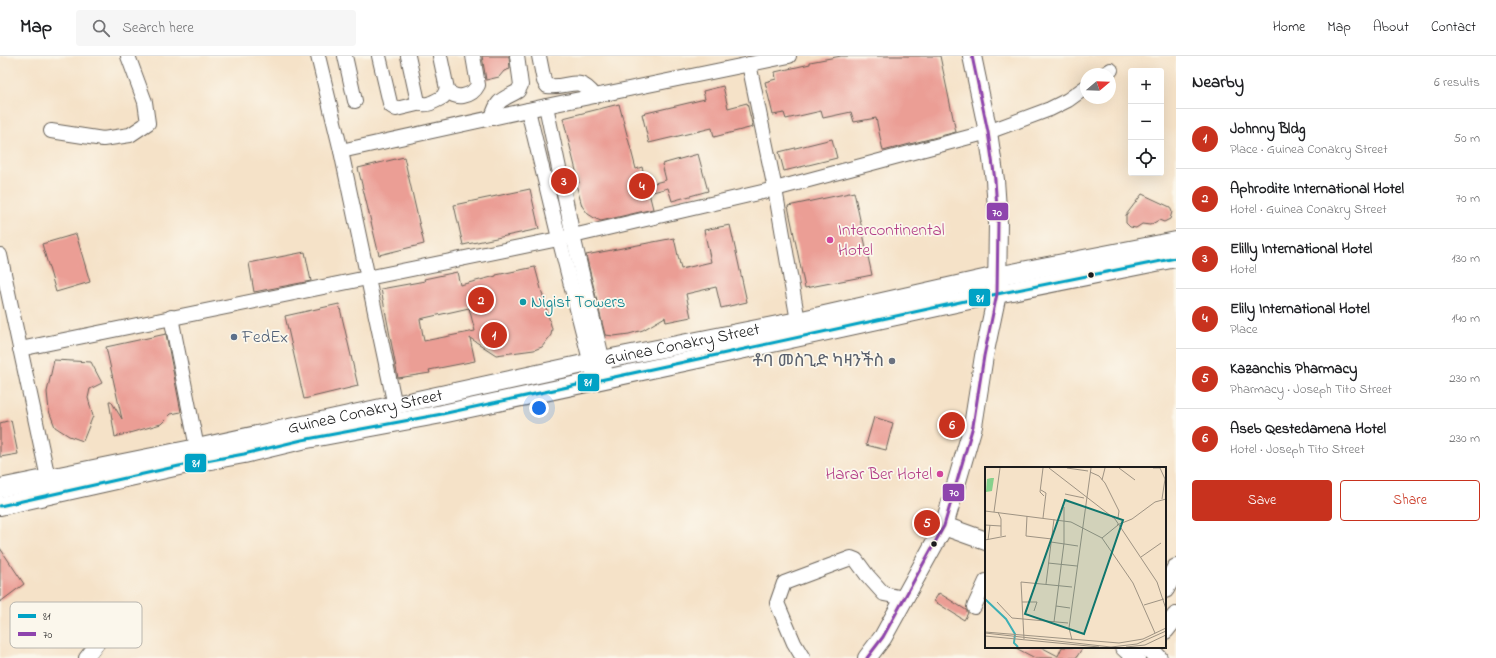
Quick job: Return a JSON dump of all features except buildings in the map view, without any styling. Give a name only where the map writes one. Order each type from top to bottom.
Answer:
[{"type":"main road","points":[[867,658],[883,637],[944,526],[973,426],[984,356],[997,294],[998,223],[995,180],[988,132],[972,56]]},
{"type":"main road","name":"Guinea Conakry Street","points":[[0,506],[197,448],[395,406],[440,405],[601,379],[738,342],[798,321],[997,276],[1176,241]]},
{"type":"main road","name":"Guinea Conakry Street","points":[[0,488],[48,478],[98,476],[244,454],[440,405],[597,362],[738,342],[997,294],[1176,258]]},
{"type":"main road","points":[[944,526],[985,541]]},
{"type":"main road","points":[[1166,587],[1176,568]]},
{"type":"main road","points":[[1166,629],[1176,616]]},
{"type":"main road","points":[[1116,658],[1124,648]]},
{"type":"main road","points":[[1129,648],[1148,653]]},
{"type":"street","points":[[51,130],[103,139],[130,135],[148,123],[145,102],[128,56]]},
{"type":"street","points":[[318,56],[341,151],[395,406]]},
{"type":"street","points":[[345,56],[355,101]]},
{"type":"street","points":[[379,56],[391,106],[396,108],[418,103],[427,104],[443,97],[447,89]]},
{"type":"street","points":[[408,56],[418,103]]},
{"type":"street","points":[[440,56],[447,89],[452,95],[464,96],[476,88],[478,81],[473,56]]},
{"type":"street","points":[[492,118],[495,106],[498,102],[518,91],[521,85],[517,56]]},
{"type":"street","points":[[539,56],[544,81],[547,86],[583,84],[596,96]]},
{"type":"street","points":[[341,151],[772,58],[789,56]]},
{"type":"street","points":[[749,64],[775,189],[798,321]]},
{"type":"street","points":[[20,349],[573,236],[775,189],[988,132],[1050,109],[1068,100],[1080,91]]},
{"type":"street","points":[[546,106],[601,379]]},
{"type":"street","points":[[528,110],[558,238],[597,362]]},
{"type":"street","points":[[0,255],[48,478]]},
{"type":"street","points":[[171,318],[197,448]]},
{"type":"street","points":[[803,658],[794,643],[777,603],[784,583],[851,558],[856,560],[884,594],[904,598]]},
{"type":"street","points":[[974,607],[985,583]]},
{"type":"street","points":[[86,658],[94,648]]},
{"type":"transit line","name":"70","points":[[867,658],[883,637],[944,526],[973,426],[984,356],[997,294],[998,223],[995,180],[988,132],[972,56]]},
{"type":"transit line","name":"81","points":[[0,506],[179,466],[244,454],[302,440],[442,414],[997,294],[1176,258]]},
{"type":"place","name":"Elilly International Hotel","points":[[564,181]]},
{"type":"place","name":"Elily International Hotel","points":[[642,186]]},
{"type":"place","name":"Intercontinental Hotel","points":[[830,240]]},
{"type":"place","name":"Aphrodite International Hotel","points":[[481,300]]},
{"type":"place","name":"Nigist Towers","points":[[523,302]]},
{"type":"place","name":"Johnny Bldg","points":[[494,335]]},
{"type":"place","name":"FedEx","points":[[234,337]]},
{"type":"place","name":"ቶባ መስጊድ ካዛንችስ","points":[[892,361]]},
{"type":"place","name":"Aseb Qestedamena Hotel","points":[[952,425]]},
{"type":"place","name":"Harar Ber Hotel","points":[[940,474]]},
{"type":"place","name":"Kazanchis Pharmacy","points":[[927,523]]}]
